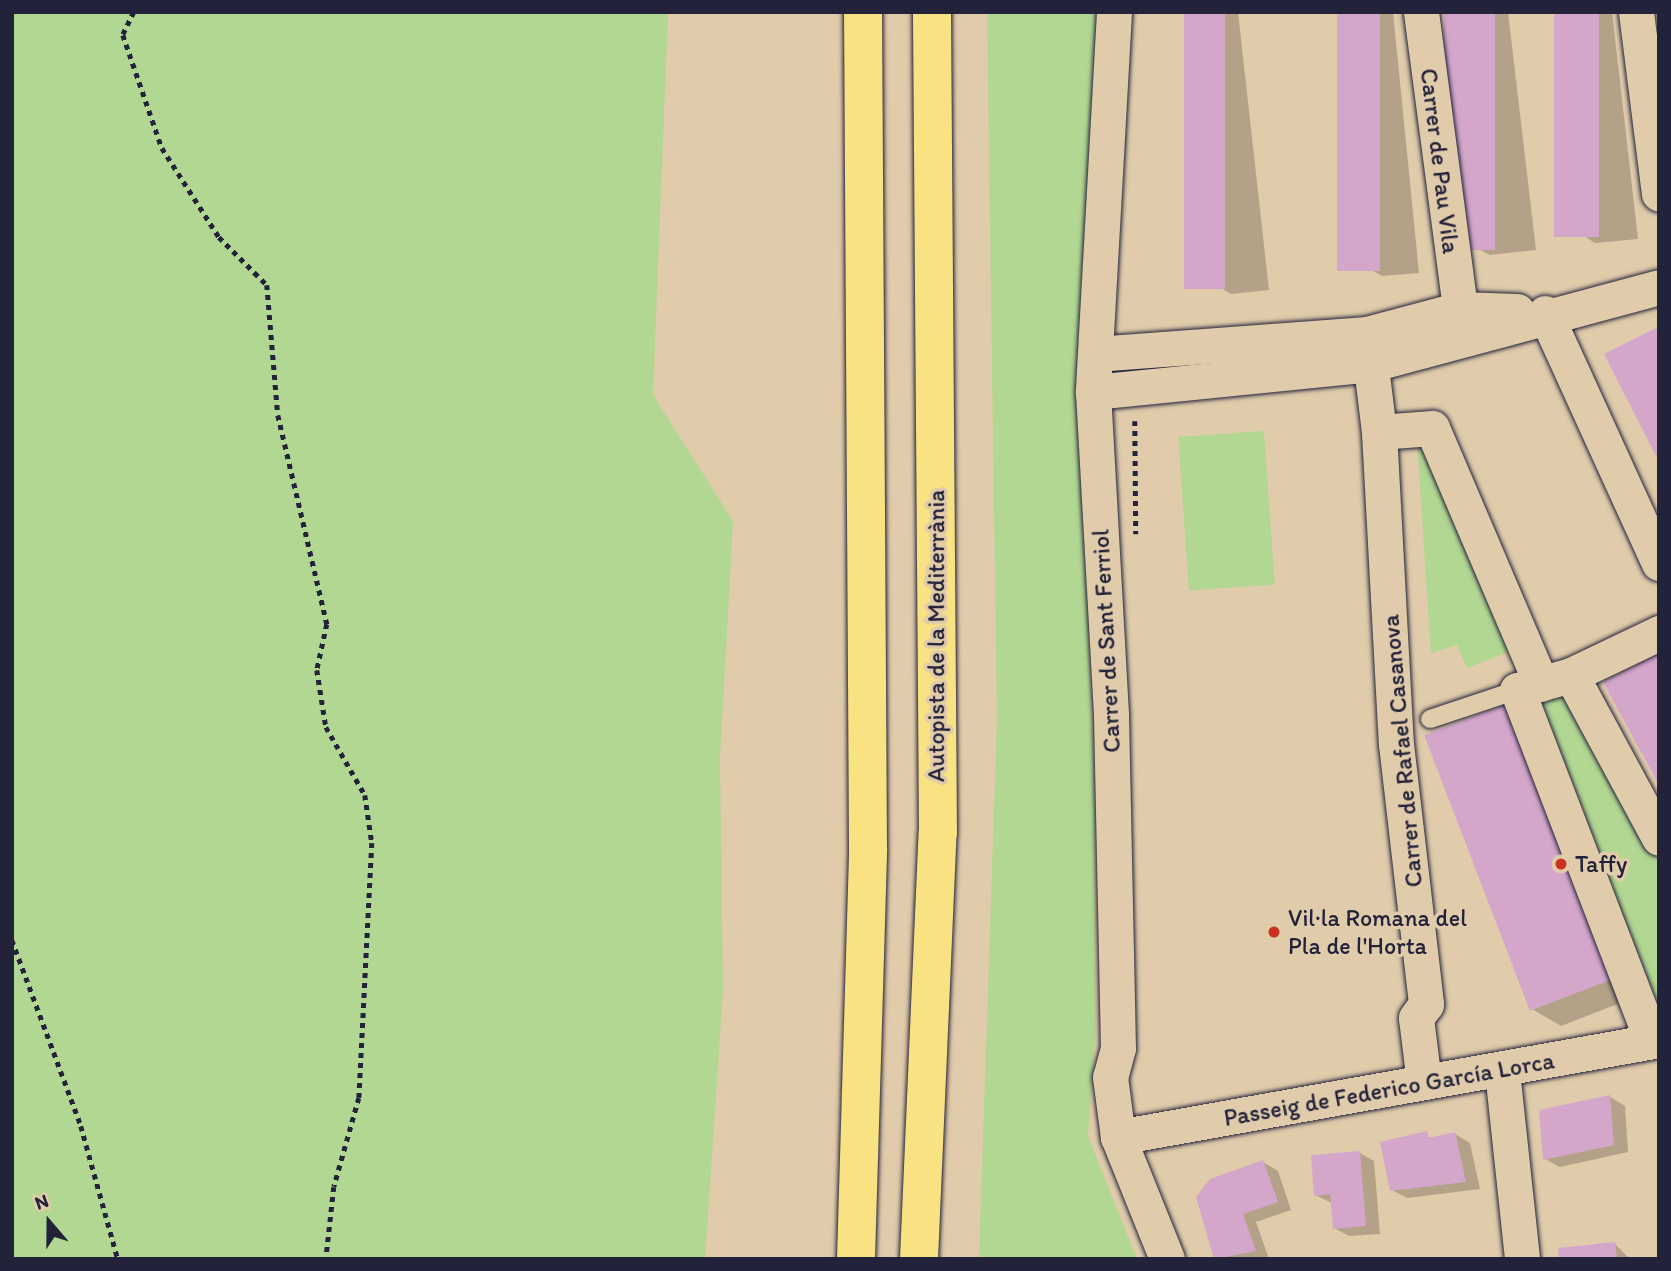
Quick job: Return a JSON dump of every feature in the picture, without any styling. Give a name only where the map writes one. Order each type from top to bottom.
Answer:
[{"type":"highway","points":[[856,1259],[868,849],[863,12]]},
{"type":"highway","name":"Autopista de la Mediterrània","points":[[919,1259],[938,832],[932,12]]},
{"type":"street","name":"Carrer de Sant Ferriol","points":[[1114,12],[1093,392],[1111,743],[1118,1048],[1110,1077],[1118,1137],[1167,1259]]},
{"type":"street","name":"Carrer de Pau Vila","points":[[1421,12],[1460,309]]},
{"type":"street","points":[[1636,12],[1659,194]]},
{"type":"street","points":[[1093,392],[1369,349],[1659,287]]},
{"type":"street","points":[[1094,354],[1369,349],[1460,309],[1545,313]]},
{"type":"street","points":[[1545,313],[1659,563]]},
{"type":"street","name":"Carrer de Rafael Casanova","points":[[1369,349],[1379,432],[1396,744],[1426,1004],[1416,1017],[1424,1082]]},
{"type":"street","points":[[1379,432],[1432,428],[1543,683],[1655,1041]]},
{"type":"street","points":[[1543,683],[1659,633]]},
{"type":"street","points":[[1543,683],[1659,838]]},
{"type":"street","name":"Passeig de Federico García Lorca","points":[[1118,1137],[1424,1082],[1502,1071],[1655,1041]]},
{"type":"street","points":[[1502,1071],[1522,1259]]},
{"type":"lane","points":[[1430,719],[1543,683]]},
{"type":"path","points":[[134,12],[123,35],[162,148],[219,237],[267,285],[278,415],[327,624],[317,670],[326,727],[365,795],[372,843],[359,1098],[334,1187],[326,1259]]},
{"type":"path","points":[[12,940],[81,1126],[118,1259]]},
{"type":"green space","points":[[12,12],[668,12],[653,395],[733,521],[720,758],[723,991],[705,1259],[12,1259]]},
{"type":"green space","points":[[987,12],[1098,12],[1078,348],[1095,798],[1096,1027],[1088,1136],[1137,1259],[979,1259],[997,720]]},
{"type":"green space","points":[[1264,431],[1275,585],[1189,591],[1178,437]]},
{"type":"green space","points":[[1424,439],[1511,651],[1467,668],[1457,645],[1431,653],[1417,442]]},
{"type":"green space","points":[[1569,693],[1659,862],[1659,1007],[1542,703]]},
{"type":"building","points":[[1184,12],[1225,12],[1225,289],[1184,289]]},
{"type":"building","points":[[1337,12],[1380,12],[1380,271],[1337,271]]},
{"type":"building","points":[[1444,12],[1495,12],[1495,250],[1444,250]]},
{"type":"building","points":[[1554,12],[1599,12],[1599,237],[1554,237]]},
{"type":"building","points":[[1656,328],[1659,334],[1659,462],[1604,354]]},
{"type":"building","points":[[1659,652],[1659,785],[1603,682]]},
{"type":"building","points":[[1511,702],[1617,977],[1530,1011],[1424,735]]},
{"type":"building","points":[[1610,1095],[1614,1145],[1543,1160],[1539,1110]]},
{"type":"building","points":[[1427,1131],[1429,1138],[1455,1132],[1466,1182],[1390,1191],[1380,1142]]},
{"type":"building","points":[[1360,1151],[1366,1226],[1333,1229],[1330,1194],[1314,1196],[1311,1155]]},
{"type":"building","points":[[1263,1160],[1278,1202],[1243,1214],[1256,1251],[1214,1259],[1196,1197],[1210,1179]]},
{"type":"building","points":[[1615,1242],[1617,1259],[1559,1259],[1558,1248]]},
{"type":"place","name":"Taffy","points":[[1561,864]]},
{"type":"place","name":"Vil·la Romana del Pla de l'Horta","points":[[1274,932]]}]
